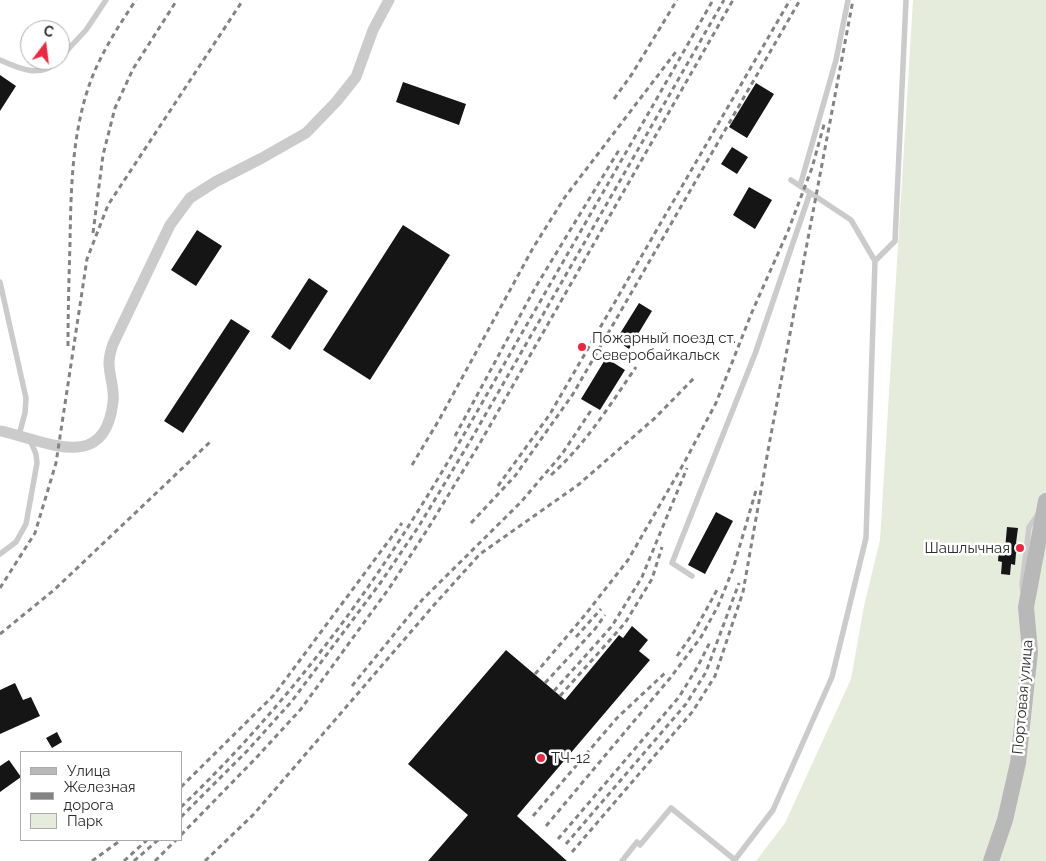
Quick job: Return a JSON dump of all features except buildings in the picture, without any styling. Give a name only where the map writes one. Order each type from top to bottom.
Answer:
[{"type":"main road","name":"Портовая улица","points":[[991,861],[1004,820],[1018,763],[1030,652],[1026,607],[1043,541],[1046,502]]},
{"type":"street","points":[[0,431],[24,436],[58,447],[90,445],[100,437],[110,420],[114,400],[109,362],[113,344],[170,225],[190,198],[215,182],[306,133],[336,102],[356,76],[373,30],[389,0]]},
{"type":"lane","points":[[70,47],[86,30],[106,0]]},
{"type":"lane","points":[[800,186],[836,60],[848,0]]},
{"type":"lane","points":[[876,261],[895,241],[906,0]]},
{"type":"lane","points":[[0,60],[20,67]]},
{"type":"lane","points":[[28,70],[34,72],[41,70]]},
{"type":"lane","points":[[622,861],[638,842],[640,845],[671,808],[734,860],[773,810],[832,678],[866,538],[876,261],[851,220],[791,180]]},
{"type":"lane","points":[[692,576],[672,563],[755,354],[810,193]]},
{"type":"lane","points":[[0,282],[26,398],[24,436],[36,454],[37,463],[26,524],[16,542],[0,554]]},
{"type":"lane","points":[[1026,607],[1022,585],[1029,527],[1046,502]]},
{"type":"green space","points":[[913,0],[1046,0],[1046,861],[756,861],[785,823],[851,679],[864,606],[880,540]]},
{"type":"railway","points":[[68,346],[71,199],[77,132],[88,89],[96,68],[114,33],[136,0]]},
{"type":"railway","points":[[93,233],[103,155],[115,108],[133,69],[177,0]]},
{"type":"railway","points":[[0,588],[35,533],[56,463],[87,259],[108,205],[243,0]]},
{"type":"railway","points":[[614,99],[632,74],[677,0]]},
{"type":"railway","points":[[182,806],[246,741],[306,670],[388,558],[457,447],[713,0]]},
{"type":"railway","points":[[182,816],[248,750],[292,701],[381,582],[419,526],[472,438],[724,0]]},
{"type":"railway","points":[[182,834],[301,709],[390,587],[480,443],[733,0]]},
{"type":"railway","points":[[498,486],[550,414],[790,0]]},
{"type":"railway","points":[[471,523],[515,476],[573,394],[800,0]]},
{"type":"railway","points":[[572,852],[693,711],[715,676],[743,592],[853,0]]},
{"type":"railway","points":[[412,465],[439,420],[533,248],[565,197],[678,49]]},
{"type":"railway","points":[[535,674],[628,560],[716,403],[752,312],[788,231],[812,168],[825,121]]},
{"type":"railway","points":[[455,436],[535,288],[619,150]]},
{"type":"railway","points":[[551,475],[586,438],[636,367]]},
{"type":"railway","points":[[205,861],[254,814],[480,554],[578,485],[655,418],[696,376]]},
{"type":"railway","points":[[352,686],[422,600],[521,502],[562,454],[592,409]]},
{"type":"railway","points":[[0,634],[54,590],[210,442]]},
{"type":"railway","points":[[554,691],[612,626],[642,577],[687,468]]},
{"type":"railway","points":[[546,826],[671,677],[701,637],[718,606],[733,569],[757,487]]},
{"type":"railway","points":[[182,786],[274,695],[402,523]]},
{"type":"railway","points":[[560,696],[625,623],[652,579],[662,547]]},
{"type":"railway","points":[[566,844],[686,704],[706,672],[739,583]]},
{"type":"railway","points":[[677,656],[694,632],[717,590]]},
{"type":"railway","points":[[576,637],[601,609]]},
{"type":"railway","points":[[545,683],[595,629],[605,615]]},
{"type":"railway","points":[[558,839],[679,697],[711,640]]},
{"type":"railway","points":[[533,816],[617,718],[666,672]]},
{"type":"railway","points":[[92,861],[120,841]]},
{"type":"railway","points":[[124,861],[146,841]]},
{"type":"railway","points":[[134,861],[157,841]]},
{"type":"railway","points":[[155,861],[175,841]]},
{"type":"place","name":"Пожарный поезд ст. Северобайкальск","points":[[582,347]]},
{"type":"place","name":"Шашлычная","points":[[1020,548]]},
{"type":"place","name":"ТЧ-12","points":[[541,758]]}]
